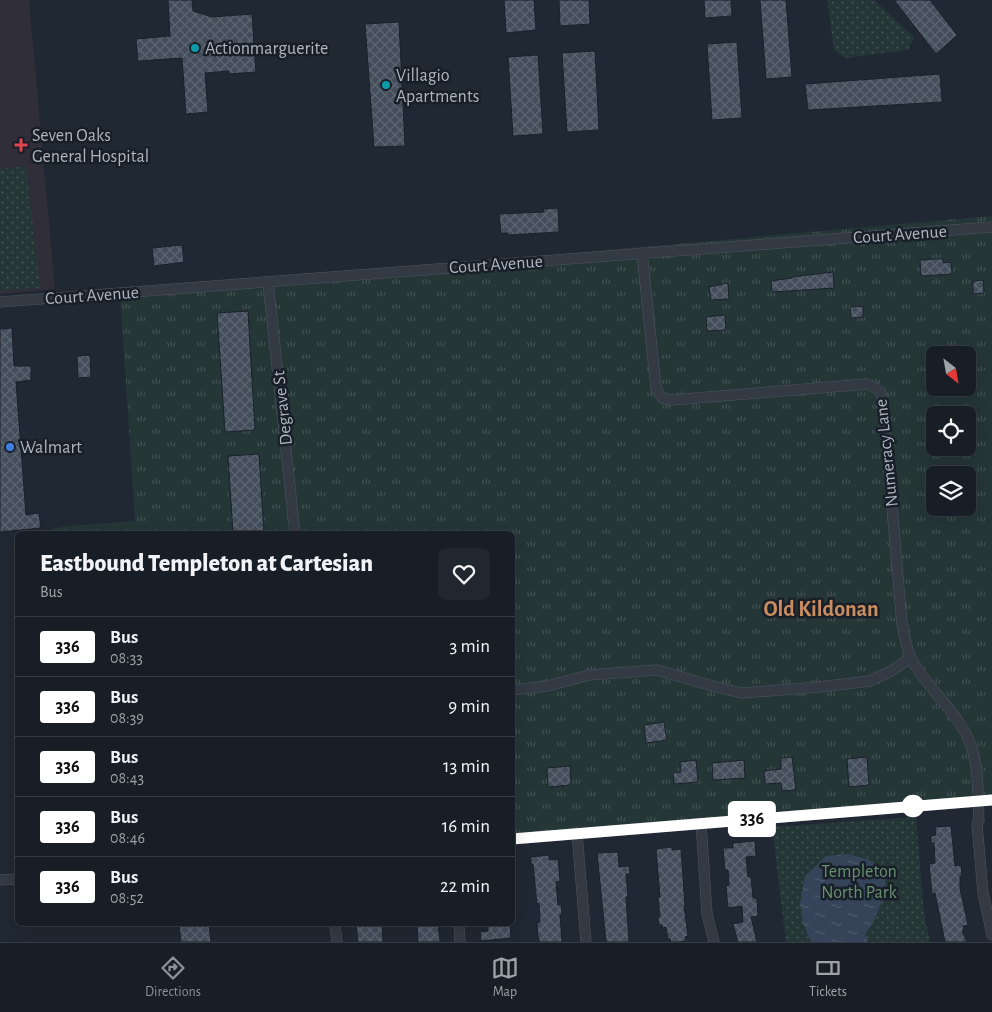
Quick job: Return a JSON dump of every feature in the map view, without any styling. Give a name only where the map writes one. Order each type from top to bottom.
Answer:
[{"type":"street","name":"Court Avenue","points":[[0,302],[992,227]]},
{"type":"street","name":"Numeracy Lane","points":[[642,253],[656,388],[662,398],[672,400],[867,384],[880,391],[883,402],[902,624],[910,658],[926,682],[950,708],[973,752],[978,801],[979,821],[977,824],[983,893],[992,935]]},
{"type":"street","name":"Degrave St","points":[[268,282],[295,531]]},
{"type":"street","points":[[515,690],[547,686],[589,675],[657,670],[716,688],[742,693],[819,687],[870,681],[893,670],[910,658]]},
{"type":"street","points":[[515,839],[992,800]]},
{"type":"street","points":[[701,824],[708,914],[714,942]]},
{"type":"street","points":[[577,834],[586,942]]},
{"type":"street","points":[[0,880],[15,878]]},
{"type":"street","points":[[335,926],[336,942]]},
{"type":"street","points":[[459,926],[460,942]]},
{"type":"shaded area","name":"Seven Oaks General Hospital","points":[[0,0],[29,0],[55,289],[0,294]]},
{"type":"green space","points":[[827,0],[874,0],[914,37],[908,50],[845,58],[834,50]]},
{"type":"green space","points":[[26,166],[40,288],[0,290],[0,169]]},
{"type":"green space","points":[[992,216],[992,800],[515,839],[515,531],[51,531],[51,529],[135,521],[120,293]]},
{"type":"green space","name":"Templeton North Park","points":[[916,817],[924,914],[930,942],[786,942],[772,827]]},
{"type":"water","points":[[848,854],[870,860],[884,876],[887,889],[874,921],[865,935],[868,942],[811,942],[803,923],[800,904],[805,876],[826,856]]},
{"type":"building","name":"Actionmarguerite","points":[[168,0],[192,0],[193,11],[212,17],[252,14],[256,72],[229,74],[229,71],[205,73],[208,112],[186,114],[182,58],[138,61],[136,39],[170,36]]},
{"type":"building","points":[[504,0],[534,0],[536,30],[506,33]]},
{"type":"building","points":[[559,0],[589,0],[590,24],[560,26]]},
{"type":"building","points":[[704,0],[731,0],[732,16],[705,18]]},
{"type":"building","points":[[760,0],[786,0],[792,77],[766,79]]},
{"type":"building","points":[[894,0],[930,0],[957,35],[936,54]]},
{"type":"building","name":"Villagio Apartments","points":[[399,22],[405,146],[374,147],[365,24]]},
{"type":"building","points":[[737,42],[742,118],[712,120],[707,44]]},
{"type":"building","points":[[595,51],[599,130],[567,132],[562,53]]},
{"type":"building","points":[[538,55],[543,134],[513,136],[508,57]]},
{"type":"building","points":[[940,74],[942,102],[808,110],[805,84]]},
{"type":"building","points":[[558,208],[559,232],[508,235],[508,233],[501,233],[499,214],[544,212],[543,209]]},
{"type":"building","points":[[182,245],[184,262],[154,266],[152,248]]},
{"type":"building","points":[[943,259],[943,263],[951,262],[952,274],[921,276],[920,260]]},
{"type":"building","points":[[833,272],[834,288],[772,292],[771,281]]},
{"type":"building","points":[[983,280],[984,293],[973,294],[973,281]]},
{"type":"building","points":[[728,283],[729,299],[711,300],[709,287]]},
{"type":"building","points":[[863,306],[863,317],[851,318],[850,307]]},
{"type":"building","points":[[248,311],[255,430],[225,432],[217,313]]},
{"type":"building","points":[[725,315],[726,330],[707,331],[706,317]]},
{"type":"building","name":"Walmart","points":[[12,328],[14,366],[31,366],[31,380],[16,382],[26,515],[39,513],[41,528],[0,532],[0,329]]},
{"type":"building","points":[[90,355],[91,377],[78,378],[77,356]]},
{"type":"building","points":[[259,454],[264,531],[233,531],[228,456]]},
{"type":"building","points":[[664,722],[667,740],[646,743],[644,725]]},
{"type":"building","points":[[792,757],[796,790],[782,791],[781,783],[765,784],[764,771],[781,769],[781,758]]},
{"type":"building","points":[[867,757],[869,785],[849,787],[847,759]]},
{"type":"building","points":[[696,760],[698,782],[674,784],[673,773],[681,772],[680,762]]},
{"type":"building","points":[[744,760],[745,778],[713,780],[712,763]]},
{"type":"building","points":[[570,766],[571,785],[548,787],[547,768]]},
{"type":"building","points":[[951,826],[955,866],[961,865],[960,889],[968,925],[963,926],[964,931],[962,931],[967,942],[945,942],[935,893],[932,894],[929,864],[935,863],[934,843],[931,843],[931,836],[936,835],[935,827]]},
{"type":"building","points":[[755,841],[756,856],[746,857],[748,877],[751,877],[753,898],[757,898],[758,916],[751,917],[757,942],[738,942],[733,924],[743,922],[742,906],[728,908],[726,886],[729,885],[728,870],[725,870],[723,848],[733,848],[733,843]]},
{"type":"building","points":[[672,847],[672,850],[681,849],[684,906],[688,936],[685,937],[686,941],[678,942],[671,942],[668,939],[666,927],[663,928],[662,925],[659,925],[658,917],[660,917],[658,897],[660,897],[656,849]]},
{"type":"building","points":[[618,852],[619,867],[629,866],[630,874],[626,874],[629,942],[606,942],[597,853]]},
{"type":"building","points":[[549,855],[549,860],[558,859],[560,881],[556,882],[558,905],[561,904],[562,914],[560,915],[562,942],[540,942],[538,937],[537,923],[540,922],[539,903],[537,904],[531,857]]},
{"type":"building","points":[[179,926],[209,926],[211,942],[181,942]]},
{"type":"building","points":[[356,926],[382,926],[383,942],[358,942]]},
{"type":"building","points":[[417,926],[438,926],[440,942],[418,942]]},
{"type":"building","points":[[488,926],[510,926],[511,938],[481,941],[480,932],[488,931]]},
{"type":"bus line","name":"336","points":[[515,839],[992,800]]},
{"type":"place","name":"Actionmarguerite","points":[[195,48]]},
{"type":"place","name":"Villagio Apartments","points":[[386,85]]},
{"type":"place","name":"Seven Oaks General Hospital","points":[[21,145]]},
{"type":"place","name":"Walmart","points":[[10,447]]},
{"type":"district","name":"Old Kildonan","points":[[821,608]]}]
